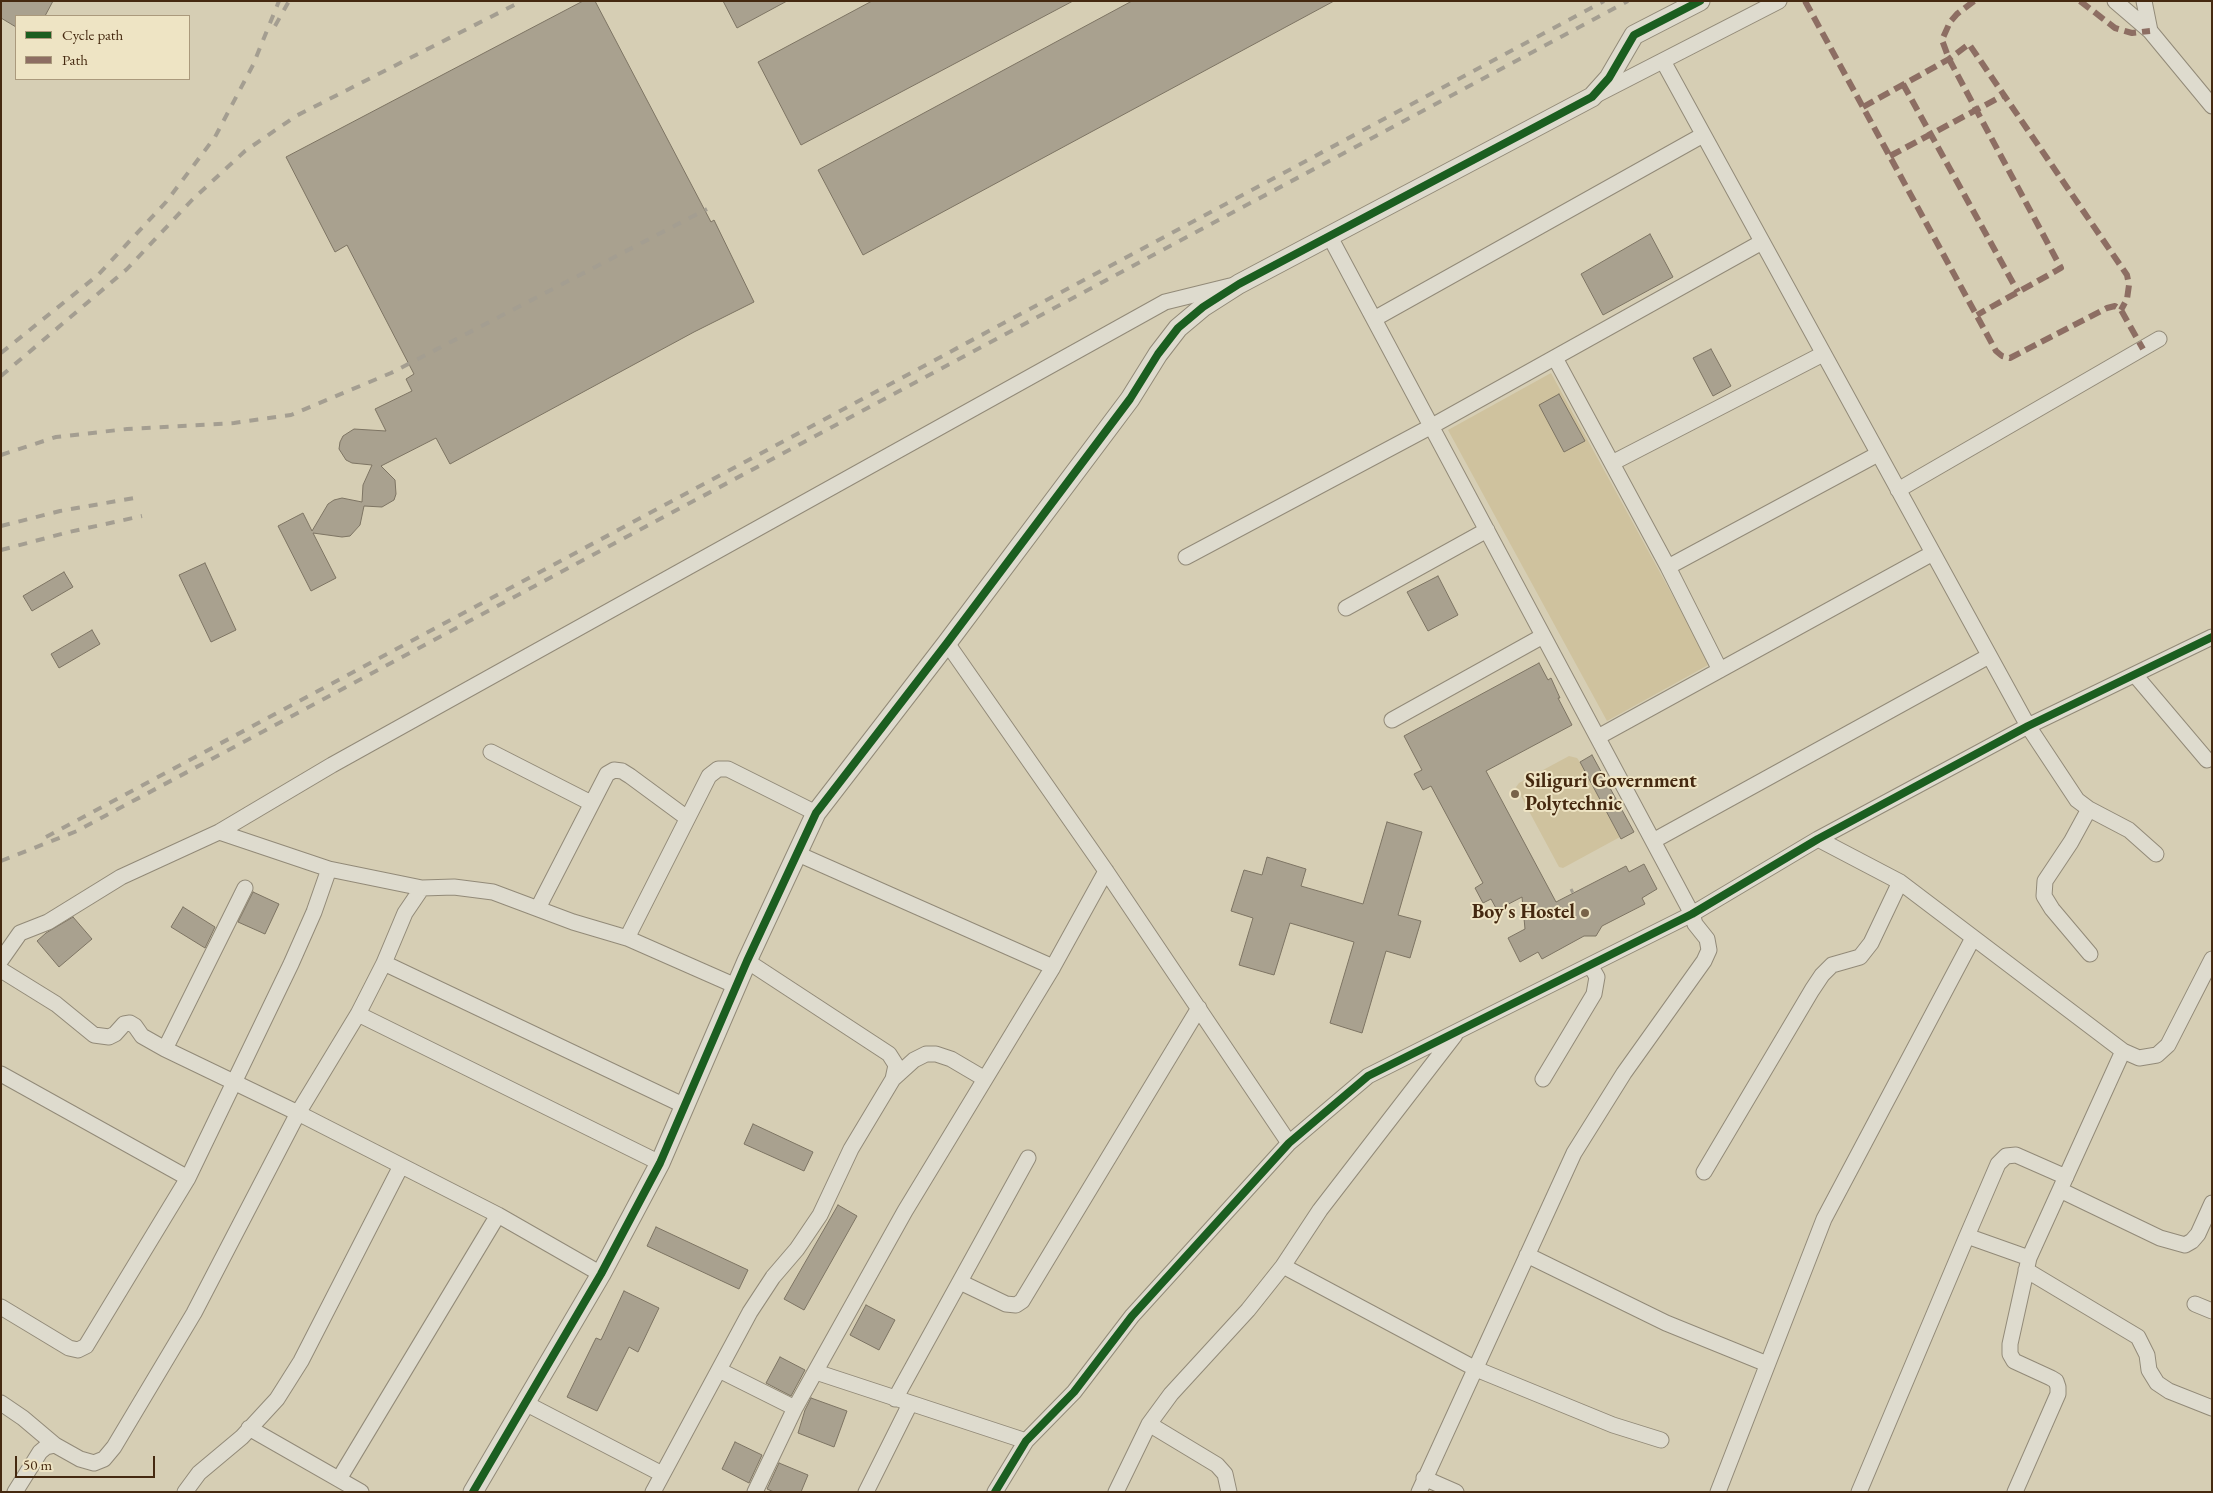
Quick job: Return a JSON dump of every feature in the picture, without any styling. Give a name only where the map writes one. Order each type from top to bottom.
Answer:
[{"type":"street","points":[[1592,97],[1609,78],[1634,35],[1700,1]]},
{"type":"street","points":[[473,1492],[601,1274],[660,1163],[747,961],[816,813],[947,644],[1130,399],[1158,354],[1178,328],[1204,307],[1239,284],[1592,97],[1779,1]]},
{"type":"street","points":[[2115,1],[2150,31],[2178,62],[2212,106]]},
{"type":"street","points":[[2144,1],[2150,31]]},
{"type":"street","points":[[1663,61],[2028,726],[2077,800],[2089,809],[2129,830],[2156,854]]},
{"type":"street","points":[[1374,319],[1703,135]]},
{"type":"street","points":[[1330,237],[1544,636],[1591,734],[1647,839],[1692,914],[1695,924],[1707,939],[1709,950],[1704,960],[1624,1073],[1574,1153],[1422,1485],[1456,1492]]},
{"type":"street","points":[[1186,557],[1432,426],[1762,242]]},
{"type":"street","points":[[1,940],[48,922],[121,878],[219,832],[349,756],[1165,302],[1239,284]]},
{"type":"street","points":[[1898,490],[2160,339]]},
{"type":"street","points":[[1612,463],[1823,354]]},
{"type":"street","points":[[1555,358],[1668,567],[1720,670]]},
{"type":"street","points":[[1668,567],[1878,454]]},
{"type":"street","points":[[1346,608],[1487,530]]},
{"type":"street","points":[[1591,734],[1720,670],[1933,554]]},
{"type":"street","points":[[1392,720],[1544,636]]},
{"type":"street","points":[[995,1492],[1026,1441],[1074,1392],[1132,1316],[1289,1143],[1368,1076],[1692,914],[1818,839],[2028,726],[2212,637]]},
{"type":"street","points":[[947,644],[1106,871],[1289,1143]]},
{"type":"street","points":[[1647,839],[1989,656]]},
{"type":"street","points":[[2135,675],[2207,760]]},
{"type":"street","points":[[491,752],[591,804]]},
{"type":"street","points":[[627,938],[709,776],[718,769],[728,769],[816,813]]},
{"type":"street","points":[[538,908],[607,774],[614,770],[622,771],[687,818]]},
{"type":"street","points":[[2089,809],[2071,842],[2045,881],[2044,896],[2052,909],[2090,954]]},
{"type":"street","points":[[219,832],[328,869],[422,888],[454,887],[493,892],[573,922],[627,938],[736,986]]},
{"type":"street","points":[[1818,839],[1900,882],[2123,1052],[2139,1058],[2157,1055],[2168,1045],[2212,959]]},
{"type":"street","points":[[798,854],[1053,967]]},
{"type":"street","points":[[1,1306],[69,1348],[78,1350],[86,1346],[188,1178],[291,964],[314,912],[328,869]]},
{"type":"street","points":[[755,1492],[795,1408],[905,1211],[1053,967],[1106,871]]},
{"type":"street","points":[[1704,1172],[1812,990],[1832,965],[1860,957],[1871,943],[1900,882]]},
{"type":"street","points":[[164,1048],[245,888]]},
{"type":"street","points":[[1,1402],[55,1445],[80,1459],[94,1463],[104,1460],[114,1447],[194,1313],[298,1113],[358,1014],[384,963],[405,913],[422,888]]},
{"type":"street","points":[[1,960],[20,932]]},
{"type":"street","points":[[1718,1492],[1824,1219],[1973,938]]},
{"type":"street","points":[[747,961],[889,1054],[896,1065],[893,1079]]},
{"type":"street","points":[[384,963],[685,1106]]},
{"type":"street","points":[[1543,1079],[1594,994],[1597,977],[1590,965]]},
{"type":"street","points":[[1,970],[56,1004],[94,1035],[109,1037],[115,1034],[124,1024],[130,1023],[136,1026],[142,1036],[164,1048],[298,1113],[498,1215],[601,1274]]},
{"type":"street","points":[[960,1282],[1006,1304],[1016,1305],[1022,1301],[1199,1008]]},
{"type":"street","points":[[358,1014],[660,1163]]},
{"type":"street","points":[[1116,1492],[1149,1424],[1171,1394],[1248,1310],[1283,1266],[1320,1210],[1458,1032]]},
{"type":"street","points":[[2015,1492],[2058,1394],[2056,1381],[2014,1361],[2010,1354],[2010,1344],[2027,1264],[2123,1052]]},
{"type":"street","points":[[653,1492],[750,1312],[773,1277],[797,1249],[820,1215],[851,1149],[893,1079],[914,1060],[926,1054],[936,1054],[951,1059],[985,1079]]},
{"type":"street","points":[[1,1074],[188,1178]]},
{"type":"street","points":[[1859,1492],[1998,1164],[2006,1156],[2016,1155],[2063,1184],[2177,1244],[2185,1245],[2198,1234],[2212,1203]]},
{"type":"street","points":[[895,1399],[1028,1158]]},
{"type":"street","points":[[185,1492],[199,1473],[249,1428],[277,1399],[301,1361],[402,1166]]},
{"type":"street","points":[[339,1479],[498,1215]]},
{"type":"street","points":[[1967,1236],[2027,1264],[2138,1337],[2147,1355],[2149,1370],[2157,1384],[2169,1391],[2212,1408]]},
{"type":"street","points":[[1527,1255],[1666,1323],[1767,1364]]},
{"type":"street","points":[[1283,1266],[1476,1368],[1613,1425],[1661,1440]]},
{"type":"street","points":[[2194,1304],[2212,1311]]},
{"type":"street","points":[[718,1370],[795,1408]]},
{"type":"street","points":[[816,1372],[1026,1441]]},
{"type":"street","points":[[525,1403],[662,1474]]},
{"type":"street","points":[[866,1492],[910,1404]]},
{"type":"street","points":[[1149,1424],[1217,1465],[1225,1474],[1230,1492]]},
{"type":"street","points":[[249,1428],[361,1492]]},
{"type":"street","points":[[15,1492],[40,1452],[46,1447],[55,1445]]},
{"type":"street","points":[[1,1485],[11,1492]]},
{"type":"shaded area","points":[[1551,373],[1710,664],[1607,721],[1448,430]]},
{"type":"shaded area","points":[[1569,756],[1577,758],[1580,762],[1620,837],[1563,868],[1559,867],[1516,787],[1519,783]]},
{"type":"building","points":[[1,1],[53,1],[46,15],[15,15],[15,26],[1,18]]},
{"type":"building","points":[[583,1],[595,1],[711,222],[714,220],[754,302],[694,332],[450,464],[436,438],[381,466],[395,480],[396,494],[394,500],[382,507],[364,506],[360,525],[350,536],[342,537],[313,533],[336,578],[311,591],[278,526],[303,513],[312,531],[328,504],[334,500],[342,498],[362,502],[363,485],[372,465],[352,463],[346,460],[339,449],[340,442],[343,436],[354,429],[386,431],[375,409],[412,391],[406,379],[414,374],[347,245],[335,252],[286,157]]},
{"type":"building","points":[[723,1],[787,1],[737,28]]},
{"type":"building","points":[[872,1],[1073,1],[801,145],[758,62]]},
{"type":"building","points":[[1132,1],[1334,1],[863,255],[818,170]]},
{"type":"building","points":[[1650,234],[1673,277],[1603,315],[1581,274]]},
{"type":"building","points":[[1711,349],[1731,386],[1713,396],[1693,358]]},
{"type":"building","points":[[1559,394],[1585,441],[1564,452],[1539,405]]},
{"type":"building","points":[[205,563],[236,630],[211,642],[179,575]]},
{"type":"building","points":[[64,572],[73,587],[32,611],[23,596]]},
{"type":"building","points":[[1438,576],[1458,615],[1428,631],[1407,592]]},
{"type":"building","points":[[92,630],[100,644],[59,668],[51,654]]},
{"type":"building","points":[[1539,663],[1548,680],[1551,678],[1560,698],[1558,698],[1572,725],[1486,771],[1556,902],[1626,866],[1629,872],[1644,864],[1657,889],[1642,898],[1645,904],[1602,926],[1596,936],[1584,936],[1542,959],[1538,952],[1520,962],[1508,938],[1525,929],[1522,897],[1497,910],[1491,899],[1483,903],[1475,888],[1483,883],[1431,786],[1423,790],[1414,774],[1422,770],[1404,736]]},
{"type":"building","points":[[1592,755],[1634,832],[1621,839],[1580,762]]},
{"type":"building","points":[[1387,822],[1422,832],[1398,915],[1421,921],[1410,958],[1386,951],[1362,1033],[1330,1023],[1354,942],[1290,923],[1274,975],[1239,965],[1253,918],[1231,911],[1244,870],[1262,875],[1267,857],[1306,869],[1301,886],[1363,904]]},
{"type":"building","points":[[253,892],[279,904],[265,934],[238,922]]},
{"type":"building","points":[[183,907],[215,927],[205,948],[171,927]]},
{"type":"building","points":[[73,917],[92,939],[59,967],[37,941],[46,933]]},
{"type":"building","points":[[753,1124],[813,1152],[804,1171],[744,1144]]},
{"type":"building","points":[[838,1205],[857,1216],[804,1310],[784,1299]]},
{"type":"building","points":[[656,1227],[748,1270],[739,1289],[647,1246]]},
{"type":"building","points":[[624,1291],[659,1308],[638,1352],[629,1347],[597,1411],[567,1397],[596,1338],[601,1340]]},
{"type":"building","points":[[866,1305],[895,1320],[879,1350],[850,1335]]},
{"type":"building","points":[[780,1357],[805,1370],[791,1396],[766,1383]]},
{"type":"building","points":[[811,1398],[847,1411],[834,1447],[798,1433]]},
{"type":"building","points":[[735,1442],[762,1455],[749,1483],[722,1469]]},
{"type":"building","points":[[779,1463],[808,1475],[801,1492],[774,1492],[767,1489]]},
{"type":"railway","points":[[1,353],[98,275],[166,202],[215,137],[253,65],[279,1]]},
{"type":"railway","points":[[275,26],[289,1]]},
{"type":"railway","points":[[1,376],[127,269],[192,200],[245,151],[296,116],[522,1]]},
{"type":"railway","points":[[46,837],[1604,1]]},
{"type":"railway","points":[[1,861],[77,831],[1628,1]]},
{"type":"railway","points":[[1,455],[56,437],[127,429],[234,423],[291,415],[391,373],[707,209]]},
{"type":"railway","points":[[1,526],[60,511],[140,497]]},
{"type":"railway","points":[[1,550],[69,532],[142,516]]},
{"type":"marked path","points":[[1805,1],[1996,351],[2002,356],[2010,358],[2107,308],[2115,306],[2121,310],[2143,349]]},
{"type":"marked path","points":[[1974,1],[1950,22],[1942,40],[1949,59],[2061,268],[1977,315]]},
{"type":"marked path","points":[[2080,1],[2115,28],[2132,33],[2150,31]]},
{"type":"marked path","points":[[1863,107],[1949,59],[1969,44],[2127,275],[2129,285],[2127,299],[2121,310]]},
{"type":"marked path","points":[[1903,84],[2018,292]]},
{"type":"marked path","points":[[1890,156],[2004,95]]},
{"type":"cycle path","points":[[473,1492],[601,1274],[660,1163],[747,961],[816,813],[947,643],[1130,399],[1158,354],[1178,328],[1203,307],[1239,284],[1592,97],[1609,78],[1634,35],[1700,1]]},
{"type":"cycle path","points":[[995,1492],[1026,1441],[1074,1392],[1132,1316],[1289,1143],[1368,1076],[1692,914],[1818,839],[2028,726],[2212,637]]},
{"type":"place","name":"Siliguri Government Polytechnic","points":[[1515,794]]},
{"type":"place","name":"Boy's Hostel","points":[[1585,913]]}]
